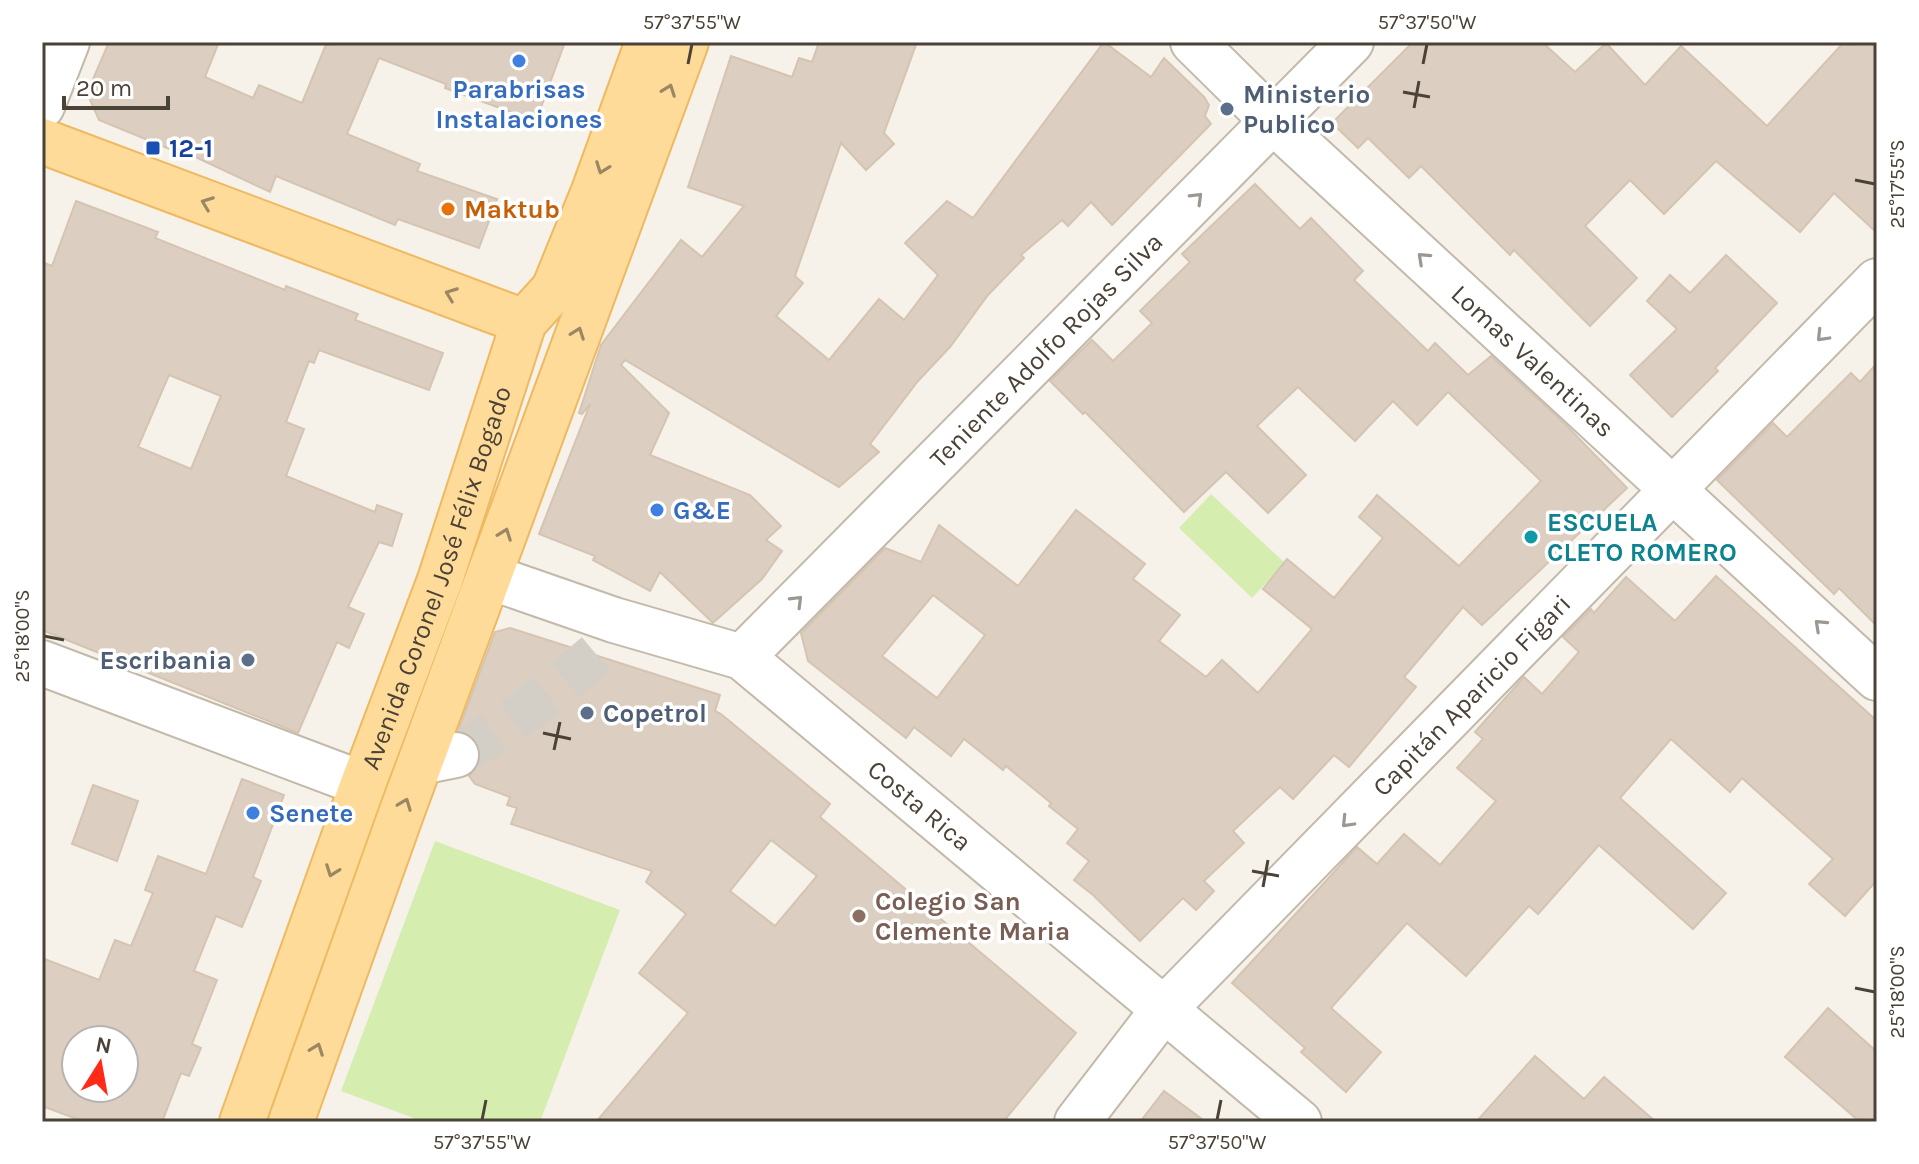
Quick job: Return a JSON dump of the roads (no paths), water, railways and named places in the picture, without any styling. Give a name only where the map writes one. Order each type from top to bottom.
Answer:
[{"type":"main road","name":"Avenida Coronel José Félix Bogado","points":[[242,1122],[440,580],[524,322],[554,289],[594,191],[648,42]]},
{"type":"main road","name":"Avenida Coronel José Félix Bogado","points":[[291,1122],[438,759],[490,577],[686,42]]},
{"type":"main road","points":[[42,141],[524,322],[551,406]]},
{"type":"street","points":[[42,106],[67,42]]},
{"type":"street","name":"Lomas Valentinas","points":[[1193,42],[1273,121],[1877,678]]},
{"type":"street","name":"Teniente Adolfo Rojas Silva","points":[[742,657],[1351,42]]},
{"type":"street","name":"Capitán Aparicio Figari","points":[[1077,1122],[1164,1009],[1877,281]]},
{"type":"street","name":"Costa Rica","points":[[490,577],[605,637],[742,657],[1299,1122]]},
{"type":"street","points":[[42,663],[363,784]]},
{"type":"tunnel","points":[[456,755],[511,721],[596,654]]},
{"type":"place","name":"Parabrisas Instalaciones","points":[[519,61]]},
{"type":"place","name":"Ministerio Publico","points":[[1227,109]]},
{"type":"place","name":"12-1","points":[[153,148]]},
{"type":"place","name":"Maktub","points":[[448,209]]},
{"type":"place","name":"G&E","points":[[657,510]]},
{"type":"place","name":"ESCUELA CLETO ROMERO","points":[[1531,537]]},
{"type":"place","name":"Escribania","points":[[248,660]]},
{"type":"place","name":"Copetrol","points":[[587,713]]},
{"type":"place","name":"Senete","points":[[253,813]]},
{"type":"place","name":"Colegio San Clemente Maria","points":[[859,916]]}]
